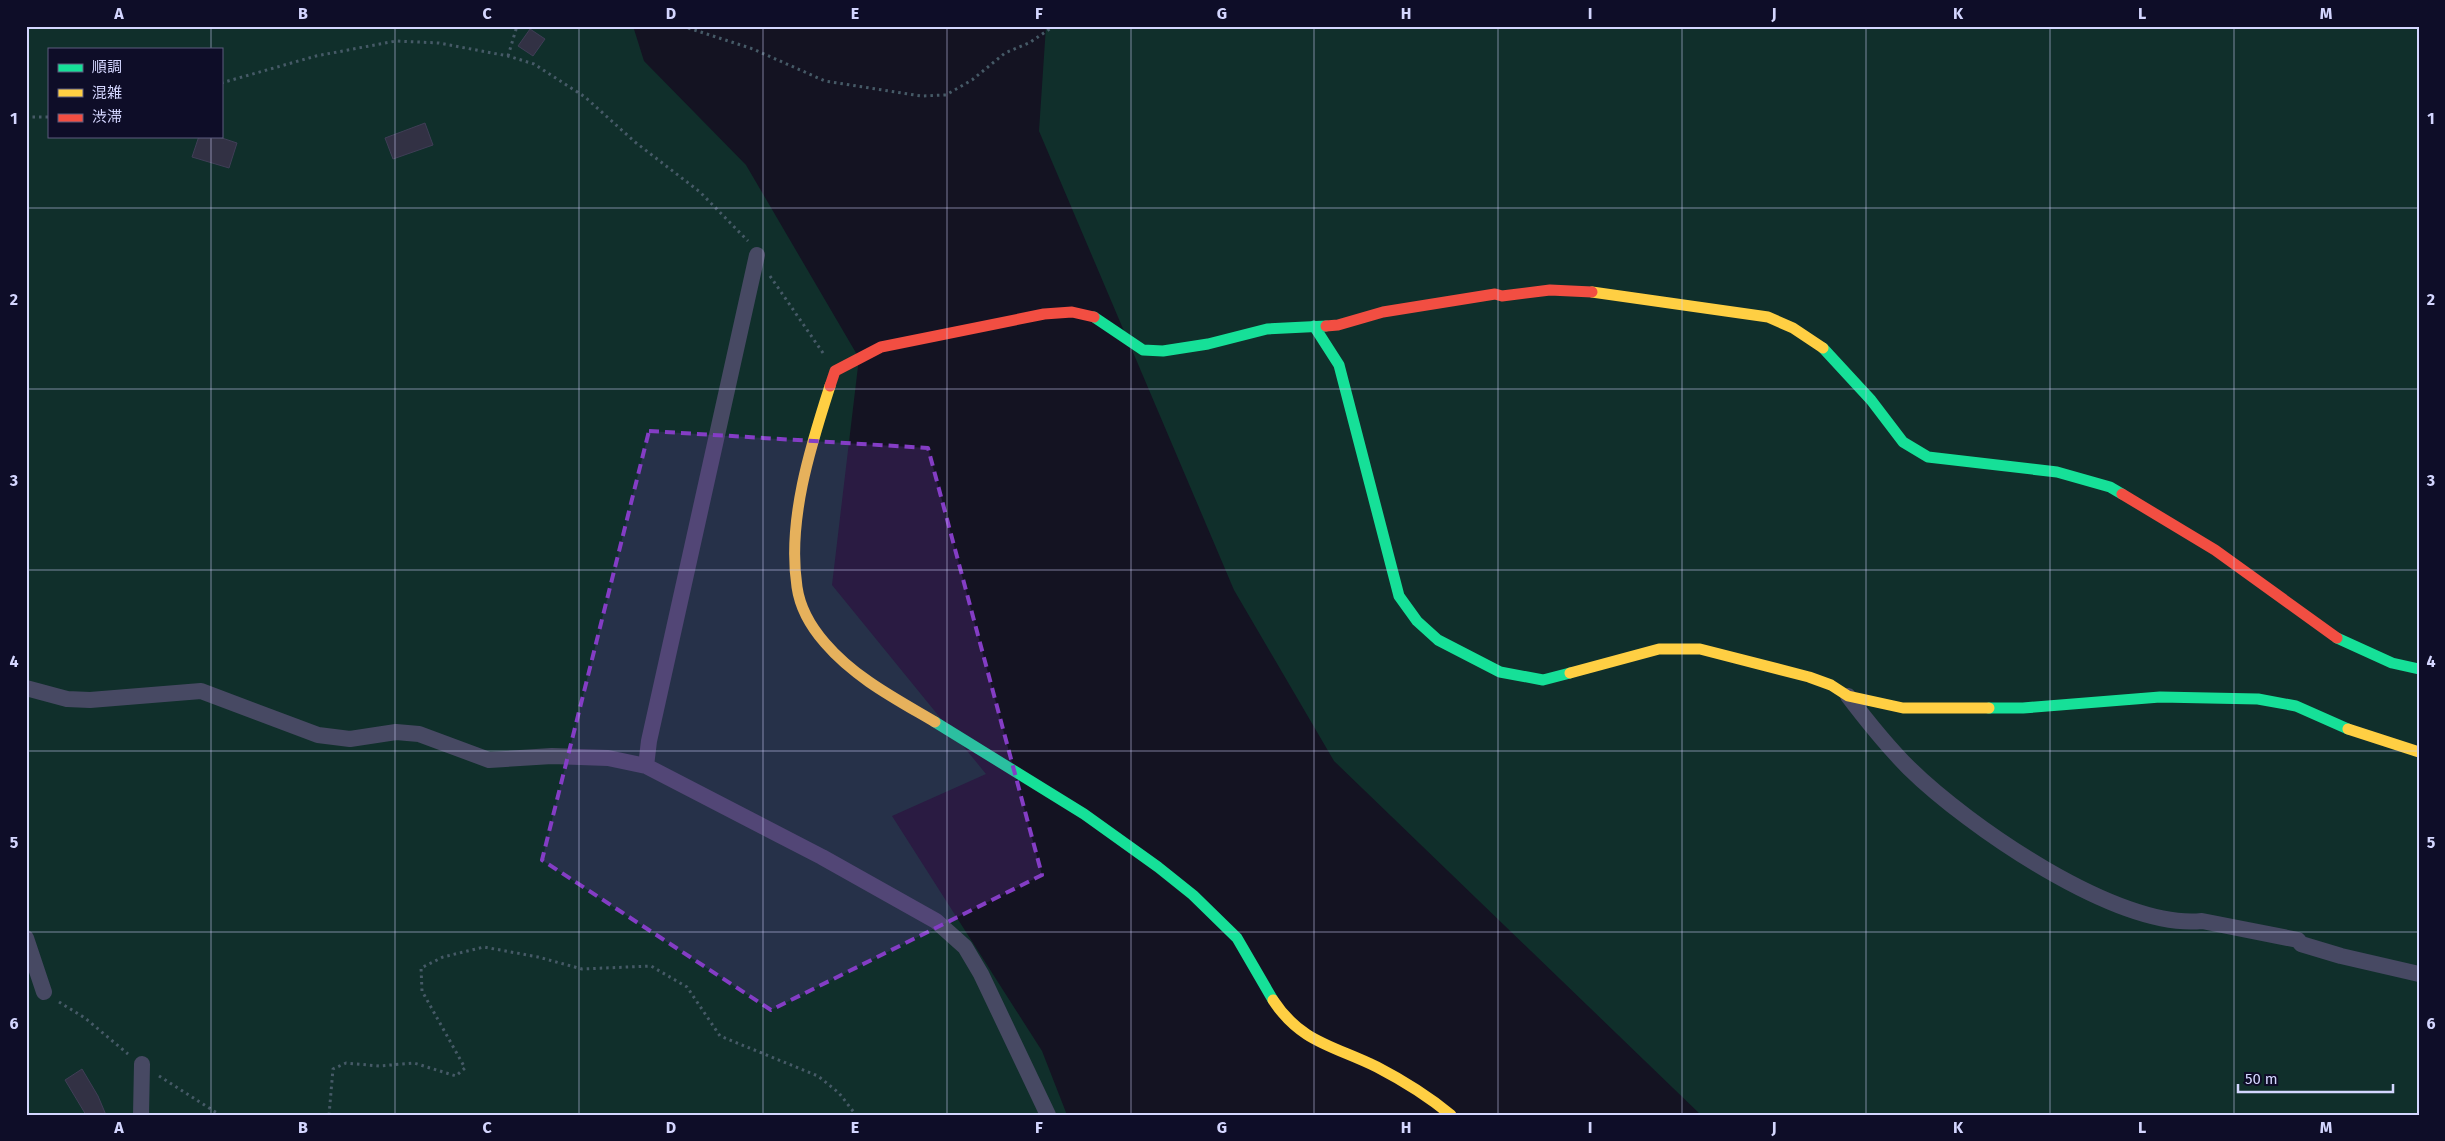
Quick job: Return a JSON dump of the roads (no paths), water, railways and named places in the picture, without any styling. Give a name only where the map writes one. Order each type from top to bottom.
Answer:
[{"type":"street","points":[[646,766],[649,741],[757,255]]},
{"type":"street","points":[[1451,1115],[1435,1101],[1380,1068],[1303,1034],[1281,1014],[1255,965],[1228,928],[1174,879],[1051,791],[930,719],[912,712],[840,661],[834,654],[816,632],[804,611],[795,580],[798,520],[812,444],[835,371],[881,346],[1044,314],[1072,312],[1096,318],[1143,350],[1164,350],[1208,344],[1266,329],[1338,325],[1383,312],[1495,294],[1502,296],[1550,290],[1595,292],[1768,316],[1793,328],[1826,350],[1871,400],[1903,442],[1928,457],[2057,472],[2110,487],[2215,550],[2337,638],[2392,663],[2419,668]]},
{"type":"street","points":[[1314,326],[1339,365],[1399,596],[1417,621],[1438,640],[1500,672],[1543,680],[1659,649],[1700,650],[1809,677],[1831,685],[1848,696],[1872,727],[1910,769],[1960,811],[2012,849],[2098,898],[2158,916],[2190,923],[2202,922],[2298,940],[2301,944],[2341,956],[2419,974]]},
{"type":"street","points":[[26,688],[66,699],[90,700],[201,691],[318,734],[350,739],[396,732],[419,734],[489,760],[562,756],[608,758],[646,766],[822,857],[936,921],[965,947],[981,974],[1048,1115]]},
{"type":"street","points":[[1848,696],[1903,708],[2024,708],[2160,697],[2258,700],[2296,706],[2331,723],[2419,752]]},
{"type":"street","points":[[26,938],[44,992]]},
{"type":"street","points":[[140,1115],[142,1064]]}]
